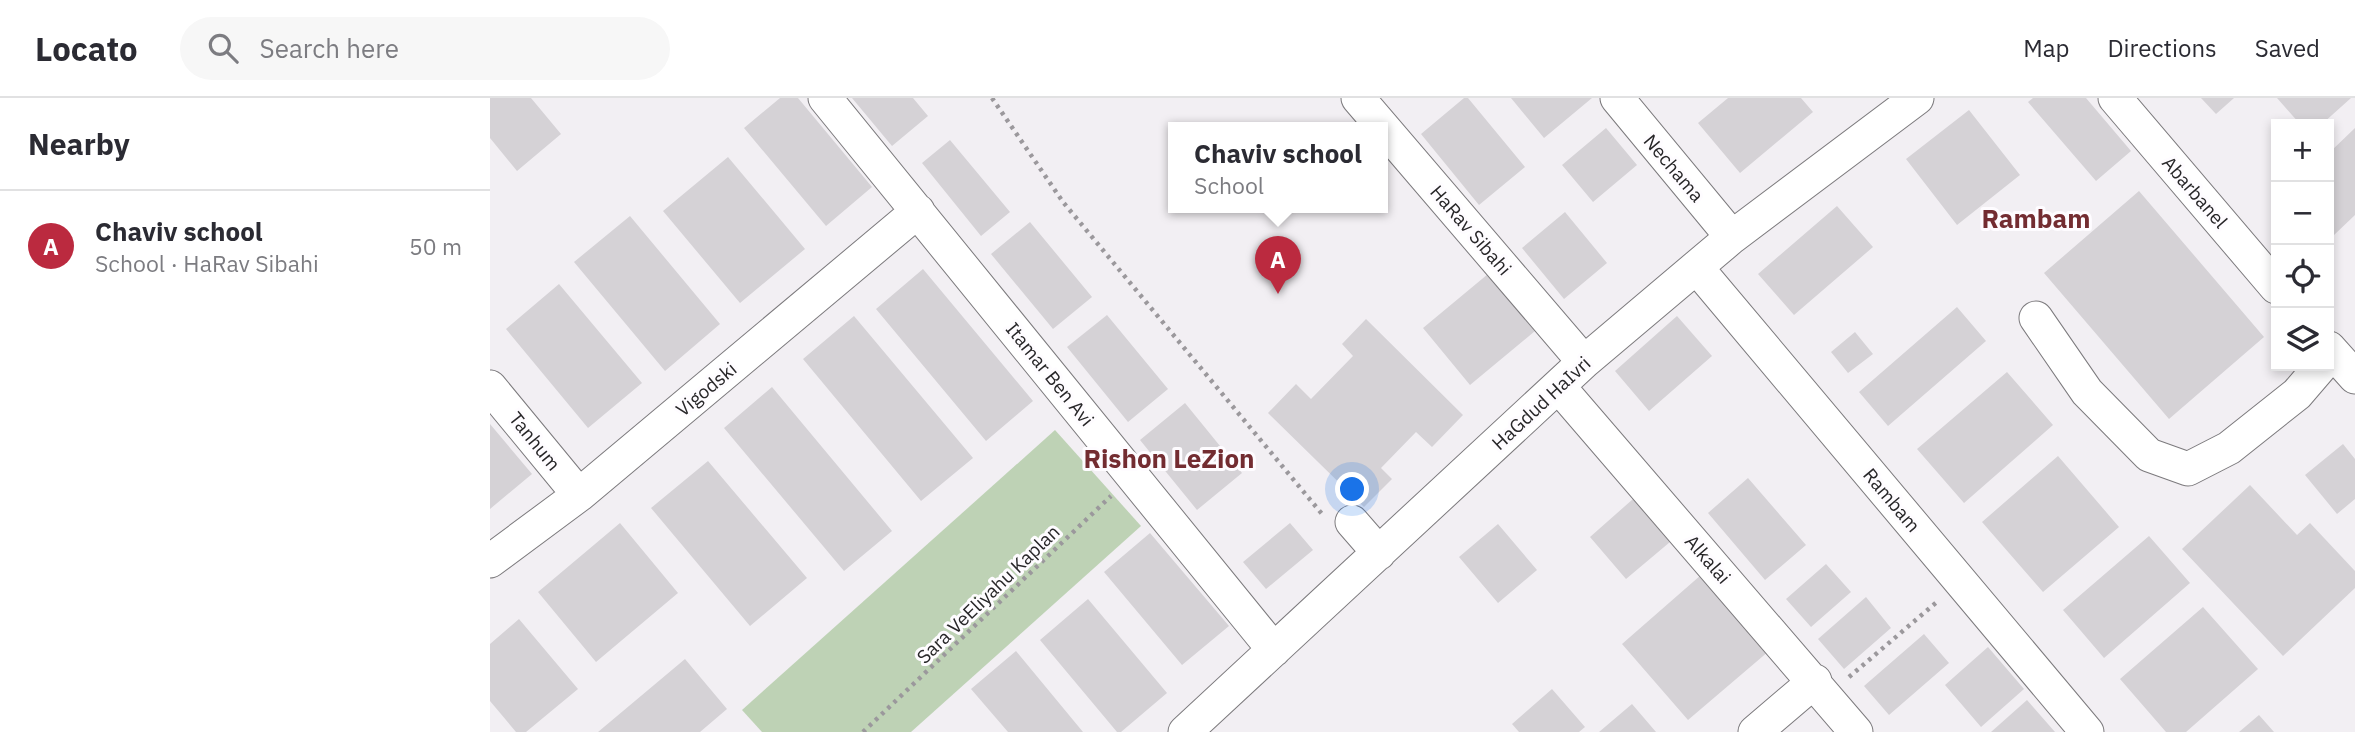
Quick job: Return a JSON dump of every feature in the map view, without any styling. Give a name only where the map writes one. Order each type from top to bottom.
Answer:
[{"type":"street","name":"Itamar Ben Avi","points":[[825,98],[1274,650]]},
{"type":"street","name":"HaRav Sibahi","points":[[1358,98],[1378,122]]},
{"type":"street","name":"Nechama","points":[[1617,98],[1732,237]]},
{"type":"street","name":"HaGdud HaIvri","points":[[1185,732],[1584,362],[1732,237],[1917,98]]},
{"type":"street","name":"Abarbanel","points":[[2115,98],[2271,281]]},
{"type":"street","name":"HaRav Sibahi","points":[[1388,133],[1584,362]]},
{"type":"street","name":"Vigodski","points":[[490,561],[579,495],[918,211]]},
{"type":"street","name":"Rambam","points":[[1697,268],[2087,732]]},
{"type":"street","points":[[2036,318],[2087,391],[2149,455],[2188,468],[2229,448],[2297,394],[2316,371]]},
{"type":"street","points":[[2334,361],[2355,377]]},
{"type":"street","name":"Tanhum","points":[[490,387],[579,495]]},
{"type":"street","name":"Alkalai","points":[[1559,387],[1856,732]]},
{"type":"street","points":[[1341,523],[1379,553]]},
{"type":"street","points":[[1755,732],[1821,689]]},
{"type":"path","points":[[992,98],[1063,202],[1341,523]]},
{"type":"path","name":"Sara VeEliyahu Kaplan","points":[[863,732],[1132,476]]},
{"type":"path","points":[[1821,689],[1960,581]]},
{"type":"green space","points":[[1055,430],[1141,526],[911,732],[762,732],[742,710]]},
{"type":"building","points":[[490,98],[531,98],[561,134],[517,171],[490,138]]},
{"type":"building","points":[[780,98],[798,98],[872,187],[826,226],[744,128]]},
{"type":"building","points":[[852,98],[913,98],[928,116],[892,146]]},
{"type":"building","points":[[1464,98],[1468,98],[1525,167],[1479,205],[1421,134]]},
{"type":"building","points":[[1511,98],[1592,98],[1544,138]]},
{"type":"building","points":[[1728,98],[1801,98],[1813,112],[1740,173],[1698,123]]},
{"type":"building","points":[[2033,98],[2086,98],[2131,151],[2096,181],[2028,102]]},
{"type":"building","points":[[2201,98],[2234,98],[2216,114]]},
{"type":"building","points":[[2277,98],[2351,98],[2328,119],[2296,119]]},
{"type":"building","points":[[1969,110],[2020,175],[1957,225],[1906,159]]},
{"type":"building","points":[[1606,128],[1637,165],[1593,202],[1562,165]]},
{"type":"building","points":[[2355,128],[2355,215],[2334,235],[2334,182],[2334,148]]},
{"type":"building","points":[[950,140],[1010,212],[981,236],[922,163]]},
{"type":"building","points":[[728,157],[805,249],[740,303],[663,211]]},
{"type":"building","points":[[2139,191],[2264,337],[2169,419],[2044,273]]},
{"type":"building","points":[[1837,206],[1873,247],[1794,315],[1758,274]]},
{"type":"building","points":[[1565,212],[1607,263],[1564,299],[1522,248]]},
{"type":"building","points":[[630,216],[720,324],[665,371],[574,262]]},
{"type":"building","points":[[1030,222],[1092,297],[1053,329],[991,254]]},
{"type":"building","points":[[923,269],[1033,401],[986,441],[876,309]]},
{"type":"building","points":[[1488,274],[1535,331],[1470,385],[1423,328]]},
{"type":"building","points":[[559,284],[642,383],[588,428],[506,329]]},
{"type":"building","points":[[1957,307],[1986,341],[1888,426],[1859,392]]},
{"type":"building","points":[[1107,315],[1168,389],[1128,422],[1067,347]]},
{"type":"building","points":[[854,316],[973,458],[921,501],[803,359]]},
{"type":"building","points":[[1677,316],[1712,356],[1649,411],[1615,371]]},
{"type":"building","points":[[1366,319],[1463,415],[1432,447],[1416,432],[1381,468],[1392,479],[1364,507],[1268,413],[1296,384],[1311,399],[1353,356],[1342,344]]},
{"type":"building","points":[[1855,332],[1873,354],[1848,373],[1831,352]]},
{"type":"building","points":[[2007,372],[2053,425],[1964,503],[1917,449]]},
{"type":"building","points":[[772,387],[892,531],[844,571],[724,428]]},
{"type":"building","points":[[1185,403],[1242,473],[1197,510],[1140,440]]},
{"type":"building","points":[[490,424],[532,474],[490,509]]},
{"type":"building","points":[[2343,444],[2355,459],[2355,499],[2337,514],[2305,475]]},
{"type":"building","points":[[2058,456],[2119,527],[2043,592],[1982,522]]},
{"type":"building","points":[[708,461],[807,578],[750,626],[651,508]]},
{"type":"building","points":[[1748,478],[1806,545],[1765,580],[1708,513]]},
{"type":"building","points":[[2250,485],[2297,535],[2310,523],[2355,571],[2355,588],[2283,656],[2182,549]]},
{"type":"building","points":[[1633,499],[1670,542],[1626,579],[1590,537]]},
{"type":"building","points":[[620,523],[678,593],[596,662],[538,592]]},
{"type":"building","points":[[1290,523],[1313,550],[1266,589],[1243,562]]},
{"type":"building","points":[[1498,524],[1537,570],[1498,603],[1459,557]]},
{"type":"building","points":[[1150,533],[1229,626],[1182,665],[1104,572]]},
{"type":"building","points":[[2149,536],[2190,583],[2104,658],[2063,610]]},
{"type":"building","points":[[1826,564],[1851,592],[1811,627],[1786,599]]},
{"type":"building","points":[[1709,568],[1776,645],[1688,720],[1622,644]]},
{"type":"building","points":[[1866,597],[1891,628],[1844,669],[1818,639]]},
{"type":"building","points":[[1088,599],[1167,693],[1121,732],[1117,732],[1040,640]]},
{"type":"building","points":[[2203,607],[2258,669],[2186,732],[2166,732],[2120,679]]},
{"type":"building","points":[[519,619],[578,689],[526,732],[516,732],[490,701],[490,644]]},
{"type":"building","points":[[1924,634],[1949,663],[1889,715],[1864,686]]},
{"type":"building","points":[[1988,647],[2024,689],[1981,727],[1945,685]]},
{"type":"building","points":[[1016,651],[1083,732],[1008,732],[971,689]]},
{"type":"building","points":[[685,659],[727,709],[700,732],[598,732]]},
{"type":"building","points":[[1552,689],[1585,727],[1579,732],[1519,732],[1512,724]]},
{"type":"building","points":[[2027,700],[2055,732],[1991,732]]},
{"type":"building","points":[[1632,704],[1656,732],[1599,732]]},
{"type":"building","points":[[2259,715],[2274,732],[2239,732]]},
{"type":"place","name":"Chaviv school","points":[[1278,294]]},
{"type":"district","name":"Rambam","points":[[2036,219]]},
{"type":"district","name":"Rishon LeZion","points":[[1169,459]]}]
